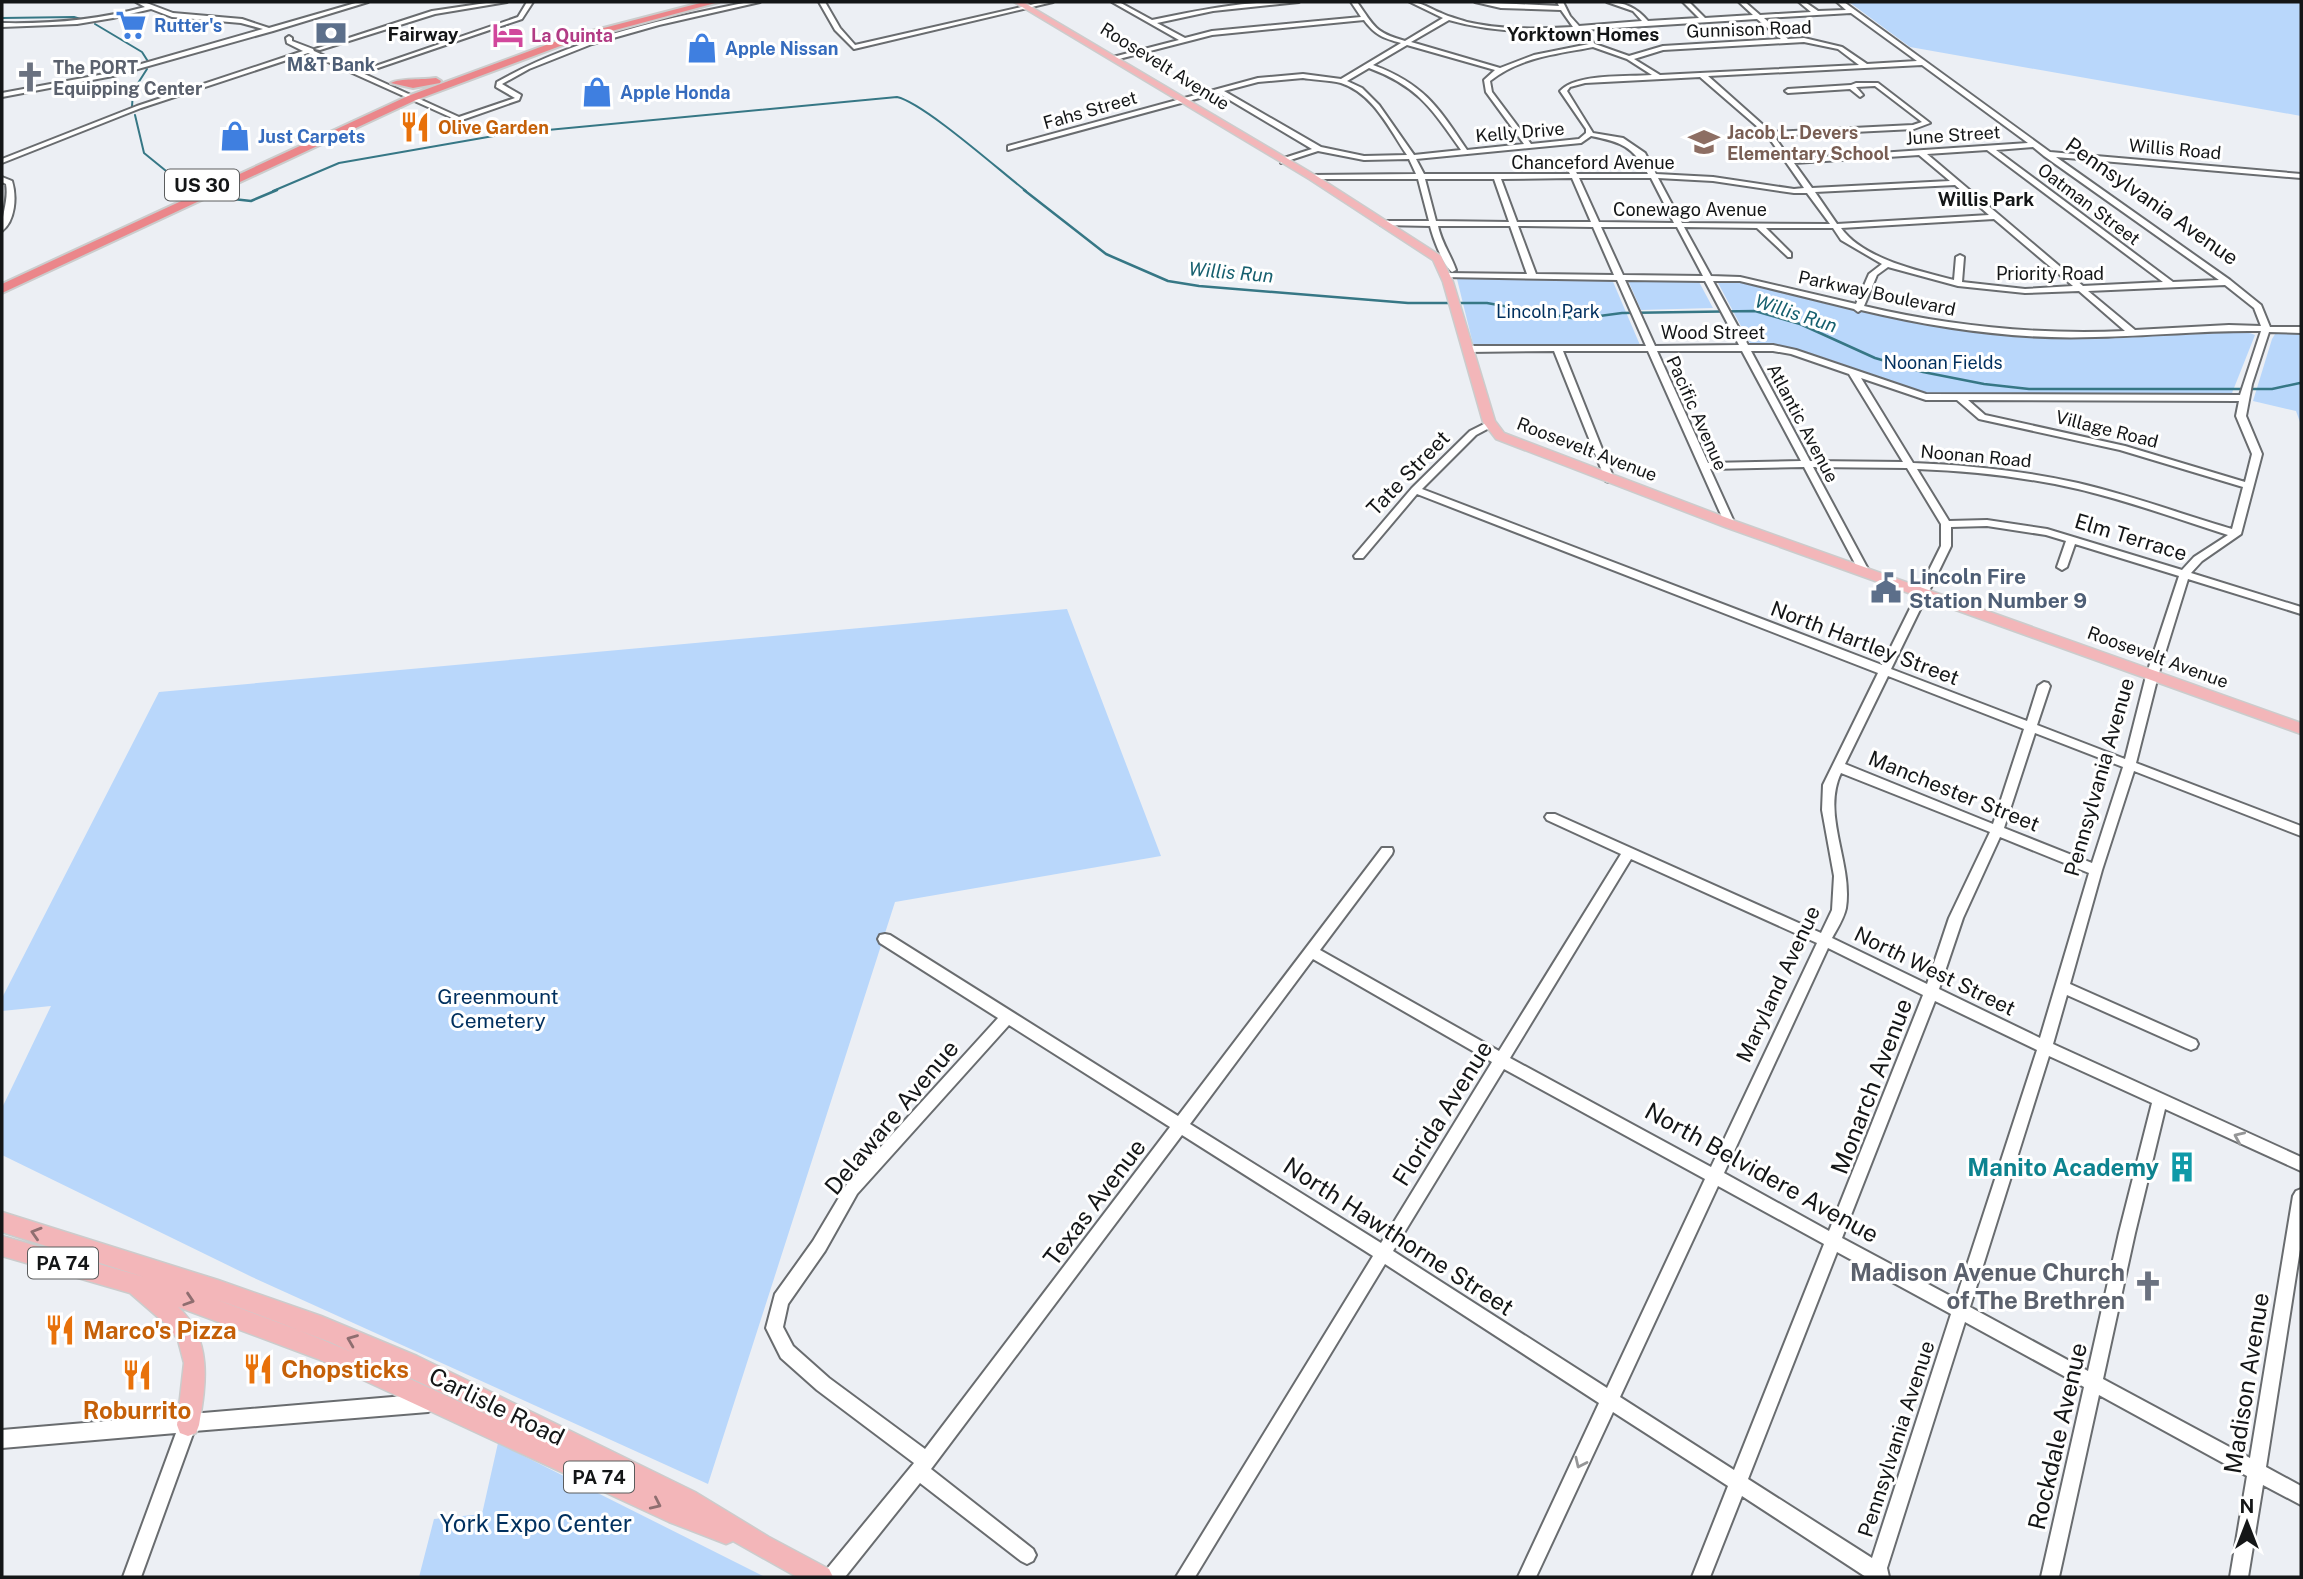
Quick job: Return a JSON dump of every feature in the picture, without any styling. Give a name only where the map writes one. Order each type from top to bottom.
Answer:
[{"type":"highway","name":"US 30","points":[[2,289],[390,109],[437,80],[559,39],[697,2]]},
{"type":"highway","name":"US 30","points":[[2,278],[414,96],[568,40],[714,2]]},
{"type":"highway","points":[[396,83],[413,85],[437,80]]},
{"type":"main road","name":"Roosevelt Avenue","points":[[1022,4],[1312,177],[1437,258],[1449,272],[1455,306],[1490,424],[1500,436],[1730,524],[2301,729]]},
{"type":"main road","name":"Carlisle Road","points":[[2,1222],[218,1290],[321,1327],[410,1364],[687,1500],[761,1545]]},
{"type":"main road","name":"Carlisle Road","points":[[2,1245],[189,1300],[260,1325],[439,1402],[677,1514],[761,1545]]},
{"type":"main road","points":[[124,1281],[163,1306],[181,1325],[192,1345],[197,1360],[196,1385],[188,1425]]},
{"type":"main road","points":[[439,1402],[474,1402],[547,1430]]},
{"type":"main road","name":"PA 74","points":[[761,1545],[821,1577]]},
{"type":"street","points":[[139,2],[172,15],[242,22],[271,30],[289,38],[289,42],[396,83],[414,96]]},
{"type":"street","points":[[2,96],[111,75],[365,2]]},
{"type":"street","points":[[2,167],[166,101],[434,12],[505,2]]},
{"type":"street","points":[[367,70],[520,18],[530,2]]},
{"type":"street","points":[[2,161],[130,110],[317,51],[459,119],[519,97],[498,86],[502,81],[554,57],[618,36],[757,2]]},
{"type":"street","points":[[822,2],[837,29],[854,47],[1022,4],[1050,2]]},
{"type":"street","points":[[1117,3],[1129,2]]},
{"type":"street","points":[[1151,22],[1213,9],[1296,2]]},
{"type":"street","points":[[1354,2],[1382,36],[1498,69],[1593,46]]},
{"type":"street","points":[[1413,2],[1448,18],[1511,28],[1575,27],[1853,11]]},
{"type":"street","points":[[1478,2],[1502,6],[1561,5],[1575,27],[1593,46],[1629,58],[1657,76]]},
{"type":"street","points":[[1610,2],[1635,10],[1647,23]]},
{"type":"street","points":[[1686,2],[1704,20]]},
{"type":"street","points":[[1742,2],[1787,41]]},
{"type":"street","points":[[1801,2],[1816,13]]},
{"type":"street","name":"Pennsylvania Avenue","points":[[1840,2],[2227,282],[2258,307],[2266,328]]},
{"type":"street","points":[[1117,3],[1184,40]]},
{"type":"street","points":[[2,24],[59,26],[150,7]]},
{"type":"street","points":[[1115,58],[1236,29],[1365,18]]},
{"type":"street","points":[[1342,81],[1448,18]]},
{"type":"street","name":"Gunnison Road","points":[[1629,58],[1674,47],[1787,41],[1828,44],[1840,48],[1864,65]]},
{"type":"street","name":"Kelly Drive","points":[[1219,91],[1318,149],[1364,158],[1412,157],[1581,141],[1590,134],[1563,95],[1564,89],[1585,81],[1924,63]]},
{"type":"street","points":[[1370,66],[1415,86],[1425,95],[1466,153]]},
{"type":"street","points":[[1498,69],[1488,80],[1489,92],[1530,147]]},
{"type":"street","name":"Priority Road","points":[[1701,74],[1769,134],[1844,238],[1887,264],[1958,284],[2025,291],[2227,282]]},
{"type":"street","name":"Fahs Street","points":[[1011,148],[1182,100],[1282,77],[1303,76],[1342,81],[1360,89],[1377,106],[1412,157],[1421,177],[1439,246],[1446,254]]},
{"type":"street","points":[[1769,134],[1914,127],[1927,123],[1876,84],[1788,91]]},
{"type":"street","points":[[1848,88],[1860,95]]},
{"type":"street","name":"Atlantic Avenue","points":[[1590,134],[1630,145],[1642,155],[1864,571]]},
{"type":"street","name":"June Street","points":[[1789,161],[2035,145]]},
{"type":"street","name":"Oatman Street","points":[[1989,148],[2170,284]]},
{"type":"street","points":[[1284,161],[1318,149]]},
{"type":"street","points":[[1921,153],[2133,333]]},
{"type":"street","name":"Willis Road","points":[[2047,154],[2301,176]]},
{"type":"street","name":"Pacific Avenue","points":[[1568,162],[1730,524]]},
{"type":"street","name":"Chanceford Avenue","points":[[1312,177],[1654,176],[1713,179],[1775,190],[1811,191],[1957,183]]},
{"type":"street","points":[[1497,178],[1532,275]]},
{"type":"street","points":[[2,179],[9,183],[12,193],[2,229]]},
{"type":"street","name":"Conewago Avenue","points":[[1384,223],[1835,226],[1995,217]]},
{"type":"street","points":[[1759,225],[1788,255]]},
{"type":"street","points":[[1446,254],[1449,272]]},
{"type":"street","points":[[1958,284],[1960,257]]},
{"type":"street","points":[[1858,309],[1872,274],[1887,264]]},
{"type":"street","name":"Parkway Boulevard","points":[[1449,272],[1705,277],[1752,281],[1858,309],[1984,330],[2053,335],[2266,328],[2301,330]]},
{"type":"street","points":[[2185,573],[2198,559],[2236,534],[2257,454],[2241,416],[2245,392],[2266,328]]},
{"type":"street","name":"Wood Street","points":[[1468,349],[1744,346],[1793,351],[1918,396],[1961,398],[2245,392]]},
{"type":"street","points":[[1557,348],[1609,479]]},
{"type":"street","points":[[1853,373],[1946,524]]},
{"type":"street","name":"Village Road","points":[[1961,398],[1972,411],[1996,421],[2122,448],[2249,486]]},
{"type":"street","name":"Tate Street","points":[[1359,556],[1415,490],[1473,433],[1490,424]]},
{"type":"street","name":"Noonan Road","points":[[1704,466],[1807,464],[1966,467],[2056,481],[2236,534]]},
{"type":"street","name":"North Hartley Street","points":[[1415,490],[2301,831]]},
{"type":"street","name":"Elm Terrace","points":[[1946,524],[2016,526],[2072,539],[2301,611]]},
{"type":"street","name":"Maryland Avenue","points":[[1527,1577],[1839,910],[1840,876],[1828,810],[1829,785],[1946,546],[1946,524]]},
{"type":"street","points":[[2062,567],[2072,539]]},
{"type":"street","name":"Pennsylvania Avenue","points":[[1878,1576],[2045,1048],[2096,870],[2130,764],[2152,676],[2185,573]]},
{"type":"street","name":"Monarch Avenue","points":[[1700,1577],[1931,993],[1956,918],[1998,828],[2044,686]]},
{"type":"street","name":"Manchester Street","points":[[1837,766],[1998,828],[2096,870]]},
{"type":"street","name":"North West Street","points":[[1551,817],[1823,940],[2045,1048],[2301,1164]]},
{"type":"street","name":"Texas Avenue","points":[[833,1577],[923,1466],[1387,851]]},
{"type":"street","name":"Florida Avenue","points":[[1185,1577],[1628,853]]},
{"type":"street","name":"North Hawthorne Street","points":[[885,939],[1382,1253],[1738,1482],[1878,1576]]},
{"type":"street","name":"North Belvidere Avenue","points":[[1310,951],[1501,1060],[2301,1496]]},
{"type":"street","points":[[2062,987],[2191,1044]]},
{"type":"street","name":"Delaware Avenue","points":[[1007,1017],[852,1189],[819,1246],[781,1300],[774,1328],[787,1352],[822,1384],[1027,1555]]},
{"type":"street","name":"Rockdale Avenue","points":[[2050,1577],[2127,1233],[2160,1101]]},
{"type":"street","name":"Madison Avenue","points":[[2239,1577],[2301,1196]]},
{"type":"street","points":[[2,1439],[439,1402]]},
{"type":"street","points":[[132,1577],[188,1425]]},
{"type":"green space","points":[[1849,2],[2301,2],[2301,116],[1910,47]]},
{"type":"green space","name":"Lincoln Park","points":[[1611,277],[1640,345],[1473,344],[1457,279]]},
{"type":"green space","points":[[1627,278],[1698,280],[1713,308],[1641,310]]},
{"type":"green space","name":"Noonan Fields","points":[[1717,281],[1756,283],[1892,318],[2006,336],[2056,339],[2202,332],[2255,335],[2232,393],[1927,394],[1818,356],[1773,345],[1750,343]]},
{"type":"green space","points":[[2277,331],[2301,332],[2301,425],[2296,411],[2253,401],[2272,339]]},
{"type":"green space","name":"Greenmount Cemetery","points":[[1067,609],[1161,856],[895,902],[708,1484],[252,1277],[2,1155],[2,1108],[51,1006],[2,1011],[2,998],[159,692]]},
{"type":"green space","name":"York Expo Center","points":[[498,1443],[765,1577],[419,1577],[434,1519],[482,1514]]},
{"type":"waterway","points":[[2,18],[74,17],[84,20]]},
{"type":"waterway","points":[[95,24],[142,52],[149,63]]},
{"type":"waterway","points":[[132,107],[133,91],[147,69]]},
{"type":"waterway","name":"Willis Run","points":[[273,191],[339,163],[505,134],[897,97],[943,124],[1026,191]]},
{"type":"waterway","points":[[135,115],[144,153],[187,188]]},
{"type":"waterway","name":"Willis Run","points":[[215,197],[251,201],[277,190]]},
{"type":"waterway","name":"Willis Run","points":[[1024,190],[1106,254],[1168,281],[1199,286],[1408,303],[1487,303],[1577,319],[1622,313],[1755,311],[1800,324],[1875,358],[1923,372],[1984,384],[2029,389],[2272,389],[2300,383]]},
{"type":"place","name":"Rutter's","points":[[131,25]]},
{"type":"place","name":"M&T Bank","points":[[331,33]]},
{"type":"place","name":"La Quinta","points":[[508,35]]},
{"type":"place","name":"Apple Nissan","points":[[702,48]]},
{"type":"place","name":"The PORT Equipping Center","points":[[30,77]]},
{"type":"place","name":"Apple Honda","points":[[597,92]]},
{"type":"place","name":"Olive Garden","points":[[415,127]]},
{"type":"place","name":"Just Carpets","points":[[235,136]]},
{"type":"place","name":"Jacob L. Devers Elementary School","points":[[1704,142]]},
{"type":"place","name":"Lincoln Fire Station Number 9","points":[[1886,588]]},
{"type":"place","name":"Manito Academy","points":[[2182,1167]]},
{"type":"place","name":"Madison Avenue Church of The Brethren","points":[[2148,1286]]},
{"type":"place","name":"Marco's Pizza","points":[[60,1330]]},
{"type":"place","name":"Chopsticks","points":[[258,1369]]},
{"type":"place","name":"Roburrito","points":[[137,1375]]},
{"type":"district","name":"Fairway","points":[[423,34]]},
{"type":"district","name":"Yorktown Homes","points":[[1583,34]]},
{"type":"district","name":"Willis Park","points":[[1986,199]]}]
